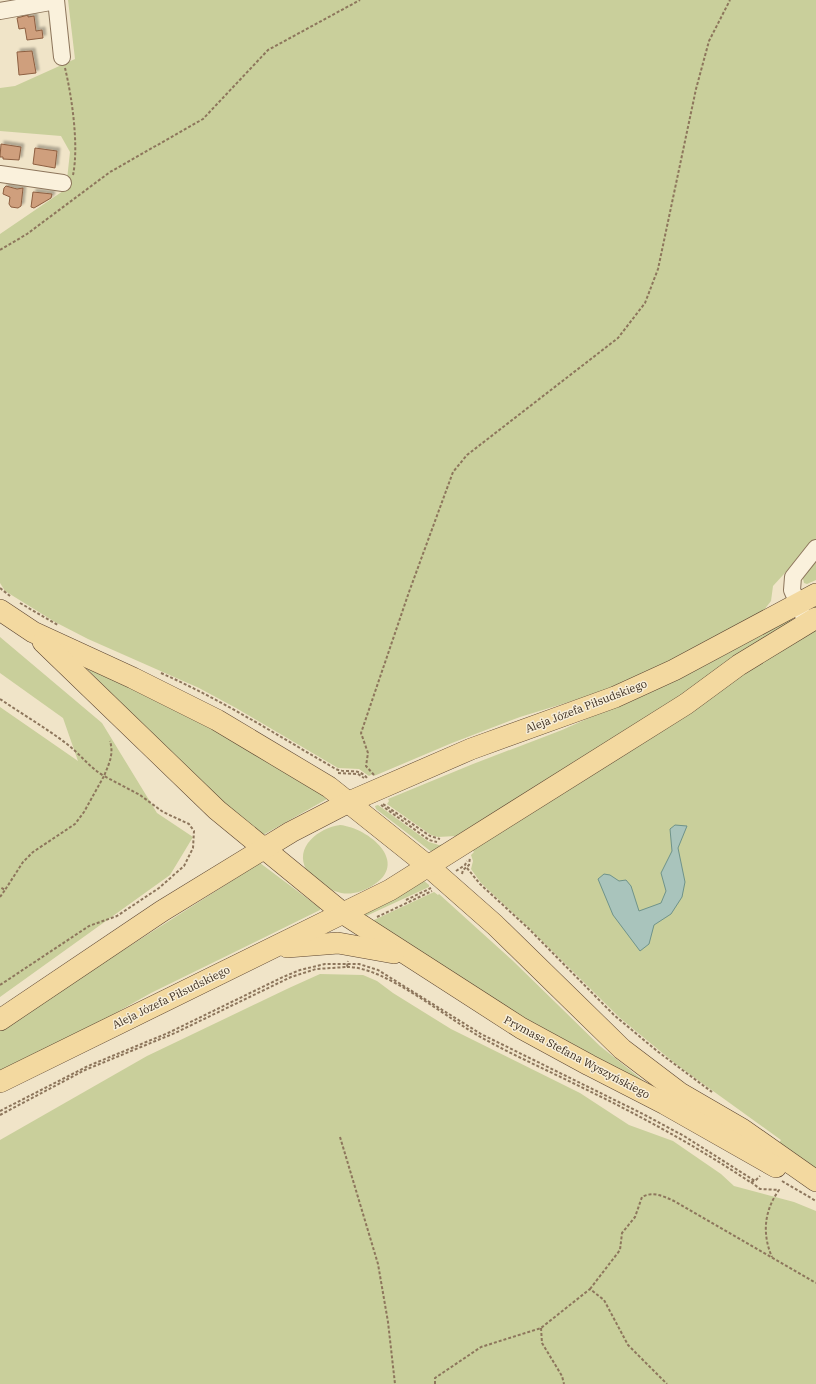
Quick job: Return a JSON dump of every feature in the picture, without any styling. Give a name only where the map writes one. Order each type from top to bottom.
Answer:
[{"type":"main road","name":"Aleja Józefa Piłsudskiego","points":[[349,802],[471,749],[615,697],[674,670],[816,594]]},
{"type":"main road","points":[[0,610],[33,632],[133,678],[216,720],[329,787],[394,839],[400,853],[401,867],[397,879],[390,890]]},
{"type":"main road","points":[[33,632],[177,774],[217,810],[344,914],[390,890],[686,704],[739,665],[811,621]]},
{"type":"main road","points":[[0,1020],[162,911],[263,848],[349,802]]},
{"type":"main road","points":[[289,870],[291,832]]},
{"type":"main road","name":"Prymasa Stefana Wyszyńskiego","points":[[394,839],[428,866],[495,925],[601,1030],[628,1054],[680,1093],[747,1132],[816,1181]]},
{"type":"main road","name":"Aleja Józefa Piłsudskiego","points":[[0,1082],[261,953],[344,914]]},
{"type":"main road","name":"Prymasa Stefana Wyszyńskiego","points":[[344,914],[430,971],[534,1036],[665,1104],[816,1190]]},
{"type":"main road","points":[[261,953],[302,945],[330,943],[349,954],[393,952],[430,971]]},
{"type":"street","points":[[0,11],[56,1],[62,58]]},
{"type":"street","points":[[0,174],[63,183]]},
{"type":"street","points":[[811,621],[797,604],[792,590],[793,577],[816,548]]},
{"type":"path","points":[[0,250],[27,234],[110,172],[203,119],[268,50],[360,0]]},
{"type":"path","points":[[370,778],[374,775],[366,766],[368,753],[361,733],[409,592],[453,472],[467,455],[618,338],[645,303],[658,269],[696,89],[709,41],[730,0]]},
{"type":"path","points":[[62,58],[70,88],[76,162],[73,176],[63,183]]},
{"type":"path","points":[[0,699],[60,739],[77,752],[87,764],[104,776],[140,795],[163,812],[189,824],[194,831],[193,848],[184,866],[159,888],[117,916],[90,926],[0,985]]},
{"type":"path","points":[[0,897],[23,862],[33,852],[75,824],[84,812],[104,776],[112,757],[110,741]]},
{"type":"path","points":[[364,928],[370,920],[433,891],[436,891],[463,873],[462,870],[467,868],[480,884],[528,928],[614,1015],[662,1054],[718,1096]]},
{"type":"path","points":[[0,887],[5,890]]},
{"type":"path","points":[[347,967],[349,954]]},
{"type":"path","points":[[0,1111],[88,1066],[168,1033],[283,977],[309,967],[325,964],[349,954]]},
{"type":"path","points":[[349,954],[359,964],[378,970],[481,1034],[657,1121],[755,1181]]},
{"type":"path","points":[[0,1115],[85,1070],[175,1033],[291,977],[316,969],[347,967],[363,968],[388,979],[485,1040],[670,1132],[760,1189],[779,1190],[772,1199],[767,1212],[766,1243],[772,1258]]},
{"type":"path","points":[[340,1137],[378,1264],[388,1322],[395,1384]]},
{"type":"path","points":[[750,1182],[755,1181],[764,1175]]},
{"type":"path","points":[[780,1180],[816,1201]]},
{"type":"path","points":[[435,1384],[435,1378],[481,1347],[541,1328],[590,1289],[620,1250],[622,1233],[635,1217],[642,1197],[648,1194],[658,1194],[674,1201],[816,1283]]},
{"type":"path","points":[[590,1289],[604,1300],[628,1345],[667,1384]]},
{"type":"path","points":[[541,1328],[542,1343],[559,1370],[564,1384]]},
{"type":"green space","points":[[68,0],[816,0],[816,539],[773,586],[771,601],[764,610],[634,682],[520,717],[452,743],[374,776],[373,774],[369,776],[359,769],[338,768],[199,688],[88,639],[55,622],[5,591],[0,583],[0,234],[66,189],[70,152],[61,136],[0,131],[0,88],[15,86],[75,59]]},
{"type":"green space","points":[[816,557],[816,580],[807,584],[804,583],[802,575]]},
{"type":"green space","points":[[793,617],[792,622],[710,678],[456,836],[438,837],[431,835],[387,804],[389,801],[388,799],[473,764],[562,730],[638,696]]},
{"type":"green space","points":[[816,623],[816,1177],[775,1148],[781,1140],[677,1065],[620,1018],[481,883],[471,869],[473,861],[471,855],[474,852],[471,848]]},
{"type":"green space","points":[[0,637],[102,723],[157,813],[193,837],[170,875],[0,997],[0,707],[78,761],[63,718],[0,673]]},
{"type":"green space","points":[[82,664],[225,735],[308,783],[327,799],[263,835],[226,804],[170,752]]},
{"type":"green space","points":[[378,805],[429,842],[439,845],[451,843],[433,853],[376,809],[375,806]]},
{"type":"green space","points":[[340,825],[363,833],[382,848],[387,857],[388,867],[383,877],[365,890],[346,894],[340,893],[327,887],[307,871],[303,854],[310,840],[324,830]]},
{"type":"green space","points":[[260,863],[320,908],[320,910],[151,993],[0,1074],[0,1031],[56,993]]},
{"type":"green space","points":[[423,880],[429,885],[429,887],[364,917],[361,914]]},
{"type":"green space","points":[[434,892],[438,895],[439,894],[512,960],[600,1046],[645,1082],[644,1085],[563,1044],[375,923],[374,920]]},
{"type":"green space","points":[[320,974],[363,975],[377,981],[393,993],[451,1029],[580,1093],[629,1125],[673,1141],[721,1174],[734,1186],[794,1202],[816,1211],[816,1384],[0,1384],[0,1140],[147,1056]]},
{"type":"water","points":[[675,825],[687,826],[678,848],[685,882],[682,897],[671,914],[654,925],[649,944],[640,951],[613,915],[598,879],[604,874],[610,875],[619,881],[626,880],[631,886],[639,911],[661,903],[666,891],[661,873],[672,851],[670,829]]},
{"type":"building","points":[[28,15],[28,17],[34,16],[36,31],[42,30],[43,38],[27,40],[25,28],[19,29],[17,18]]},
{"type":"building","points":[[32,51],[36,73],[19,75],[17,52]]},
{"type":"building","points":[[1,144],[21,147],[19,160],[3,159],[3,157],[0,157]]},
{"type":"building","points":[[35,148],[57,151],[55,168],[33,164]]},
{"type":"building","points":[[6,186],[17,189],[23,188],[21,206],[18,208],[11,207],[9,204],[10,197],[3,194]]},
{"type":"building","points":[[33,192],[52,194],[51,198],[34,208],[31,207]]}]
